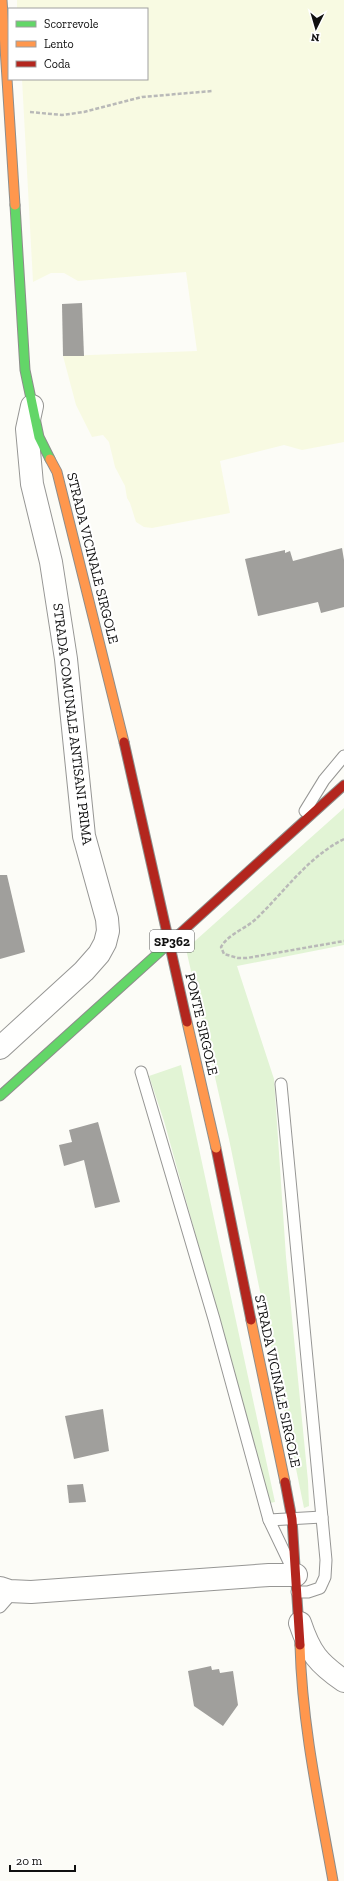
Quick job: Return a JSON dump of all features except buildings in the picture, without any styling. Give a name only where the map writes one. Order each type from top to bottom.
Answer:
[{"type":"street","name":"STRADA VICINALE SIRGOLE","points":[[2,0],[25,370],[39,437],[57,472],[124,742]]},
{"type":"street","name":"STRADA COMUNALE ANTISANI PRIMA","points":[[0,1048],[84,971],[99,954],[105,943],[108,931],[107,919],[84,836],[66,659],[51,562],[32,484],[27,429],[32,405]]},
{"type":"street","name":"PONTE SIRGOLE","points":[[124,742],[216,1148]]},
{"type":"street","name":"SP362","points":[[0,1096],[344,785]]},
{"type":"street","name":"STRADA VICINALE SIRGOLE","points":[[216,1148],[292,1519],[300,1622],[299,1654],[305,1721],[332,1881]]},
{"type":"street","points":[[3,1595],[269,1575],[296,1584]]},
{"type":"street","points":[[300,1622],[308,1644],[325,1674]]},
{"type":"lane","points":[[292,832],[324,780],[344,756]]},
{"type":"lane","points":[[141,1072],[214,1318],[269,1520],[296,1584],[308,1592],[320,1588],[325,1577],[326,1560],[281,1084]]},
{"type":"lane","points":[[269,1520],[322,1517]]},
{"type":"lane","points":[[303,1691],[304,1681],[325,1674]]},
{"type":"path","points":[[10,111],[62,115],[84,112],[142,97],[212,91]]},
{"type":"path","points":[[344,839],[320,854],[301,871],[256,920],[237,932],[221,947],[224,954],[238,958],[247,958],[344,941]]},
{"type":"green space","points":[[17,0],[344,0],[344,442],[302,450],[284,445],[220,461],[230,513],[152,528],[144,527],[136,522],[127,498],[125,486],[115,467],[109,442],[103,435],[92,437],[76,405],[63,356],[197,351],[186,272],[78,281],[64,273],[51,273],[33,282],[22,80],[148,80],[148,8],[17,8]]},
{"type":"green space","points":[[344,808],[344,945],[237,966],[274,1079],[286,1257],[308,1481],[309,1506],[304,1508],[229,1139],[186,949]]},
{"type":"green space","points":[[181,1065],[275,1502],[270,1503],[164,1121],[149,1076]]},
{"type":"traffic: fast","points":[[15,205],[25,370],[39,437],[50,459]]},
{"type":"traffic: fast","points":[[0,1096],[165,947]]},
{"type":"traffic: slow","points":[[2,0],[15,205]]},
{"type":"traffic: slow","points":[[50,459],[57,472],[124,742]]},
{"type":"traffic: slow","points":[[187,1022],[216,1148]]},
{"type":"traffic: slow","points":[[251,1320],[285,1482]]},
{"type":"traffic: slow","points":[[300,1645],[301,1675],[308,1734],[333,1881]]},
{"type":"traffic: jam","points":[[124,742],[187,1022]]},
{"type":"traffic: jam","points":[[165,947],[344,785]]},
{"type":"traffic: jam","points":[[216,1148],[251,1320]]},
{"type":"traffic: jam","points":[[285,1482],[292,1519],[300,1645]]}]
